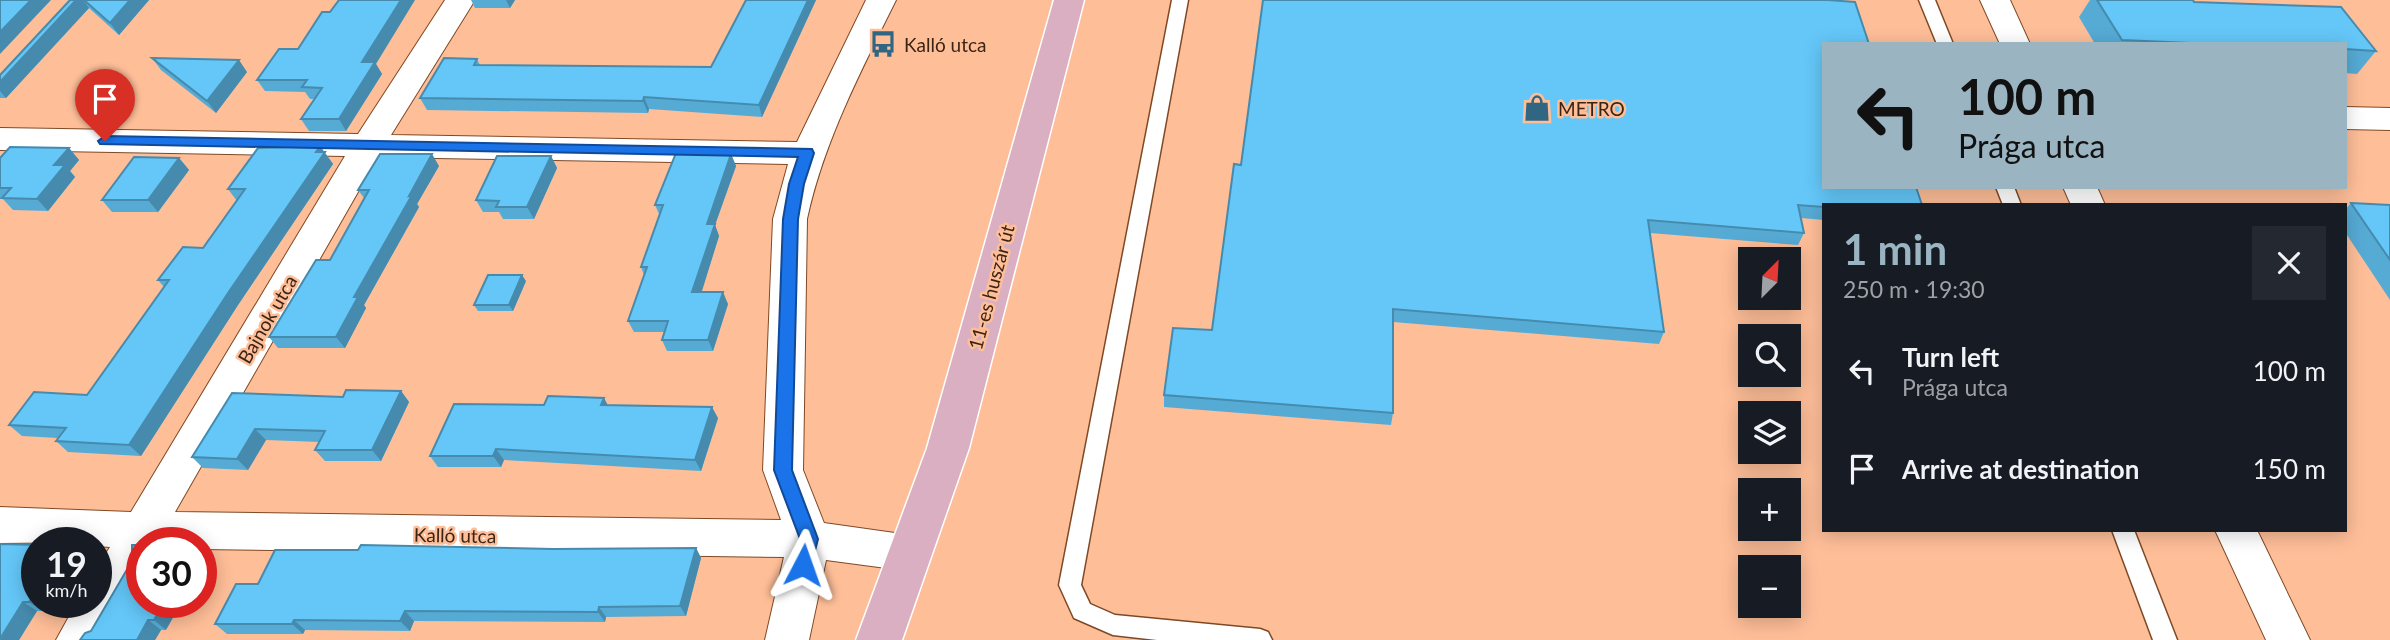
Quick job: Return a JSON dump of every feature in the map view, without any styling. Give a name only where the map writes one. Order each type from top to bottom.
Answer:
[{"type":"main road","name":"11-es huszár út","points":[[906,562],[948,448],[1069,0]]},
{"type":"main road","points":[[880,640],[906,562]]},
{"type":"main road","points":[[892,640],[906,562]]},
{"type":"street","name":"Bajnok utca","points":[[145,527],[368,145],[460,0]]},
{"type":"street","points":[[787,640],[809,539],[783,470],[790,219],[796,184],[807,153],[881,0]]},
{"type":"street","points":[[1995,0],[2014,42]]},
{"type":"street","points":[[2347,118],[2390,119]]},
{"type":"street","points":[[0,139],[807,153]]},
{"type":"street","name":"Kalló utca","points":[[0,525],[126,529]]},
{"type":"street","name":"Kalló utca","points":[[217,531],[809,539],[906,562]]},
{"type":"street","points":[[2237,532],[2288,640]]},
{"type":"street","name":"Bajnok utca","points":[[78,640],[126,559]]},
{"type":"lane","points":[[1180,0],[1070,586],[1082,611],[1113,625],[1260,640]]},
{"type":"lane","points":[[1927,0],[1944,42]]},
{"type":"lane","points":[[2124,532],[2165,640]]},
{"type":"building","points":[[0,0],[31,0],[0,32]]},
{"type":"building","points":[[70,0],[76,0],[0,82],[0,75]]},
{"type":"building","points":[[84,0],[130,0],[110,23]]},
{"type":"building","points":[[339,0],[401,0],[362,62],[375,62],[339,119],[301,119],[322,88],[302,87],[307,80],[257,80],[279,49],[298,49],[322,12],[330,12]]},
{"type":"building","points":[[746,0],[808,0],[759,105],[644,97],[643,101],[420,98],[444,58],[477,59],[474,65],[711,67]]},
{"type":"building","points":[[1263,0],[1828,0],[1855,2],[1868,42],[1822,42],[1822,189],[1917,189],[1921,203],[1822,203],[1822,207],[1798,205],[1804,233],[1648,220],[1664,332],[1393,309],[1393,413],[1164,395],[1173,328],[1212,330],[1234,164],[1241,165]]},
{"type":"building","points":[[2097,0],[2193,0],[2341,7],[2376,51],[2347,49],[2347,42],[2122,40]]},
{"type":"building","points":[[152,58],[239,60],[207,101]]},
{"type":"building","points":[[320,146],[316,152],[325,152],[228,293],[129,445],[56,441],[66,428],[9,425],[34,392],[87,395],[169,280],[158,280],[183,247],[203,248],[245,189],[228,189],[258,148]]},
{"type":"building","points":[[10,147],[69,148],[54,165],[65,165],[37,199],[2,198],[11,188],[0,188],[0,158]]},
{"type":"building","points":[[676,153],[731,154],[707,224],[715,224],[692,292],[723,292],[708,340],[662,340],[668,321],[628,321],[647,267],[641,267],[663,205],[655,205]]},
{"type":"building","points":[[380,154],[432,154],[354,297],[358,297],[336,337],[269,337],[316,260],[330,260],[369,190],[358,190]]},
{"type":"building","points":[[497,156],[551,156],[527,207],[496,207],[499,201],[476,200]]},
{"type":"building","points":[[134,157],[179,158],[148,200],[102,200]]},
{"type":"building","points":[[2351,203],[2390,205],[2390,260]]},
{"type":"building","points":[[488,275],[522,275],[509,305],[474,305]]},
{"type":"building","points":[[346,390],[401,391],[372,450],[315,450],[325,431],[255,429],[237,459],[192,457],[232,393],[343,397]]},
{"type":"building","points":[[548,396],[604,398],[601,405],[712,407],[695,460],[496,449],[493,456],[430,456],[454,404],[544,405]]},
{"type":"building","points":[[0,544],[21,545],[21,605],[0,639]]},
{"type":"building","points":[[361,545],[553,549],[696,548],[680,606],[599,607],[598,612],[405,611],[400,621],[294,620],[292,624],[215,624],[236,584],[258,584],[275,550],[358,550]]},
{"type":"building","points":[[126,571],[126,618],[155,618],[154,620],[148,620],[137,640],[80,640],[85,633],[91,631],[99,618],[112,618],[112,595]]},
{"type":"place","name":"Kalló utca","points":[[883,44]]},
{"type":"place","name":"METRO","points":[[1537,108]]},
{"type":"route","points":[[105,141],[807,153],[796,184],[790,219],[783,470],[809,539],[803,565]]}]
